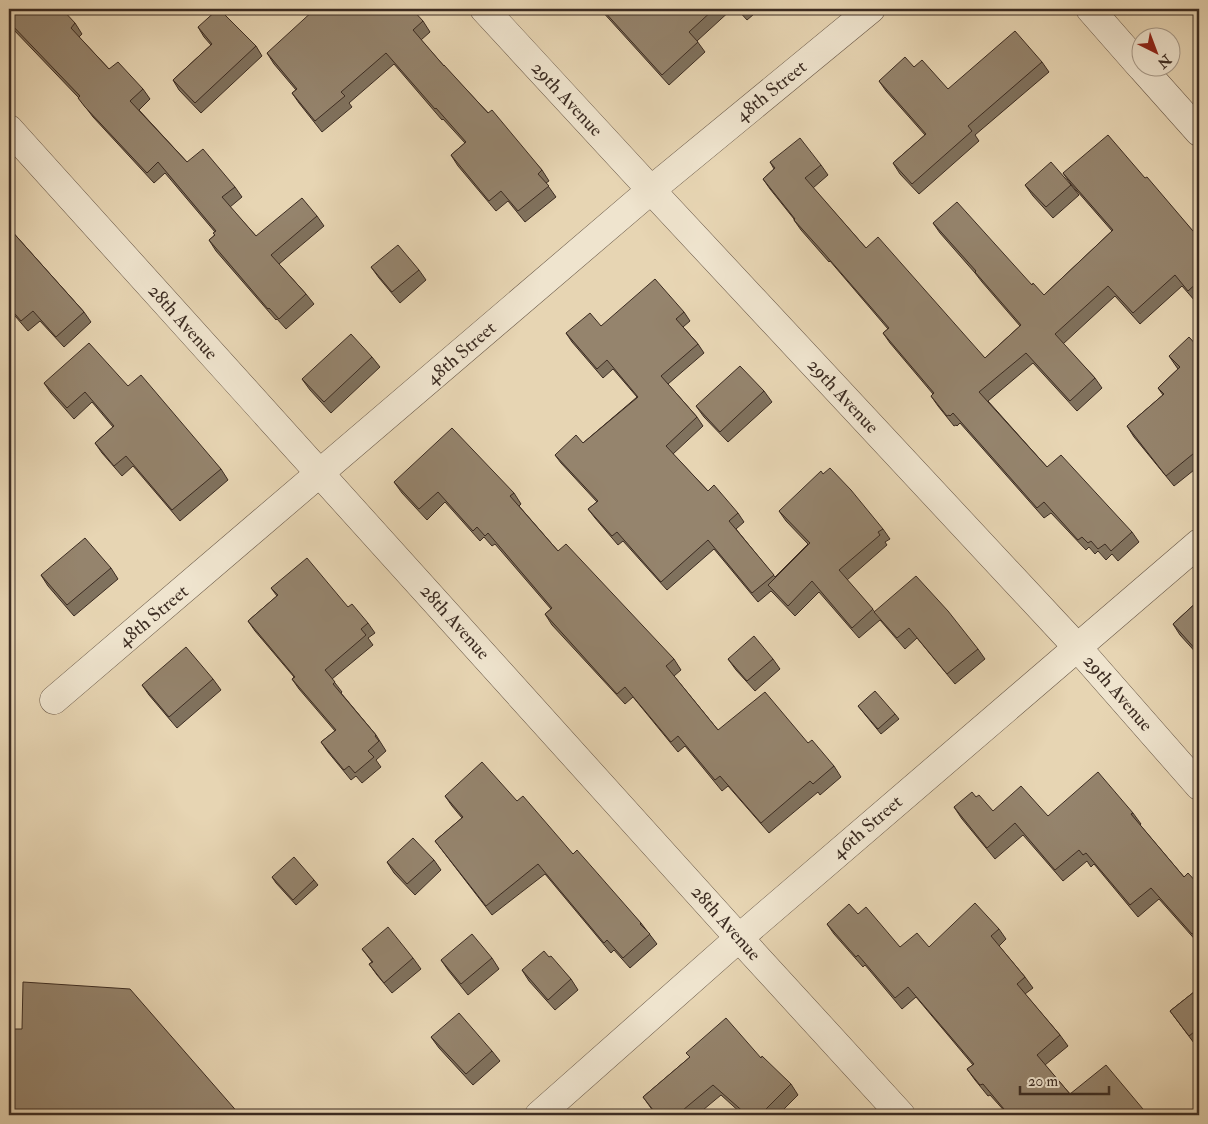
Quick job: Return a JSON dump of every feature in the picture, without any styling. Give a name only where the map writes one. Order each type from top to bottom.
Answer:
[{"type":"street","name":"29th Avenue","points":[[484,9],[1077,647],[1199,786]]},
{"type":"street","name":"48th Street","points":[[54,700],[321,474],[651,190],[871,9]]},
{"type":"street","points":[[1090,9],[1130,54]]},
{"type":"street","points":[[1151,78],[1199,132]]},
{"type":"street","name":"28th Avenue","points":[[9,129],[900,1115]]},
{"type":"street","name":"46th Street","points":[[539,1115],[739,938],[1199,542]]},
{"type":"building","points":[[9,9],[62,9],[75,23],[71,28],[109,69],[118,62],[143,89],[130,101],[187,162],[203,149],[235,187],[222,197],[256,236],[302,198],[317,216],[271,255],[306,294],[279,319],[268,309],[209,240],[215,235],[213,233],[216,231],[158,162],[147,173],[85,107],[78,98],[80,96],[9,22]]},
{"type":"building","points":[[218,9],[256,46],[195,103],[173,80],[212,44],[198,27]]},
{"type":"building","points":[[315,9],[395,9],[397,11],[400,9],[412,9],[423,21],[413,30],[488,113],[492,110],[542,170],[538,174],[549,186],[518,211],[501,191],[489,201],[451,155],[466,142],[386,53],[341,92],[345,96],[315,121],[292,93],[297,89],[267,53]]},
{"type":"building","points":[[602,9],[714,9],[689,32],[698,42],[662,75]]},
{"type":"building","points":[[1015,31],[1042,62],[968,126],[972,131],[912,184],[893,163],[926,134],[879,81],[905,57],[914,67],[922,60],[948,89]]},
{"type":"building","points":[[1108,135],[1199,238],[1199,281],[1188,291],[1175,275],[1133,313],[1108,286],[1055,334],[1095,378],[1070,401],[1026,353],[979,392],[1047,467],[1061,455],[1132,532],[1111,551],[1105,544],[1098,549],[1091,541],[1088,543],[1082,537],[1078,540],[1044,502],[1037,508],[953,413],[947,416],[931,396],[934,393],[883,333],[889,328],[794,220],[763,179],[775,168],[770,162],[800,138],[821,165],[805,178],[866,248],[878,237],[985,358],[1021,325],[933,223],[957,202],[1032,285],[1033,283],[1044,295],[1113,230],[1063,173]]},
{"type":"building","points":[[1051,162],[1071,185],[1046,207],[1025,185]]},
{"type":"building","points":[[9,228],[84,312],[56,337],[33,311],[21,321],[9,307]]},
{"type":"building","points":[[398,245],[419,270],[392,292],[371,267]]},
{"type":"building","points":[[655,279],[684,312],[676,319],[698,344],[661,376],[697,417],[666,446],[708,491],[714,485],[738,513],[729,521],[774,575],[752,593],[708,540],[661,582],[617,532],[612,536],[588,509],[598,501],[555,455],[576,435],[583,443],[638,397],[607,360],[597,369],[566,333],[590,313],[601,326]]},
{"type":"building","points":[[351,334],[372,357],[324,402],[302,379]]},
{"type":"building","points":[[1189,337],[1199,348],[1199,449],[1166,476],[1127,426],[1164,394],[1158,388],[1180,367],[1169,356]]},
{"type":"building","points":[[89,343],[128,386],[141,375],[221,469],[172,510],[126,456],[114,466],[95,443],[114,426],[85,392],[67,408],[44,383]]},
{"type":"building","points":[[740,366],[764,391],[720,432],[696,406]]},
{"type":"building","points":[[452,428],[514,493],[510,496],[558,551],[566,544],[674,659],[666,666],[718,730],[765,692],[808,743],[812,740],[834,766],[813,784],[810,781],[761,823],[720,776],[715,780],[678,736],[671,742],[625,687],[617,694],[545,614],[552,608],[488,533],[485,536],[477,527],[473,531],[438,492],[419,509],[394,482]]},
{"type":"building","points":[[830,468],[883,529],[878,532],[880,535],[839,570],[873,609],[852,628],[812,581],[788,606],[768,585],[810,543],[779,511],[821,471],[823,474]]},
{"type":"building","points":[[85,538],[111,568],[67,605],[41,575]]},
{"type":"building","points":[[307,558],[348,607],[352,604],[368,623],[361,629],[366,635],[325,670],[335,682],[333,684],[379,741],[368,751],[374,757],[355,773],[349,766],[344,770],[321,742],[336,730],[292,679],[295,677],[248,621],[278,595],[271,588]]},
{"type":"building","points":[[916,576],[948,611],[978,649],[947,674],[909,628],[897,638],[874,612]]},
{"type":"building","points":[[1199,600],[1199,649],[1197,651],[1173,624]]},
{"type":"building","points":[[754,636],[773,659],[747,681],[728,659]]},
{"type":"building","points":[[186,647],[213,679],[169,717],[142,685]]},
{"type":"building","points":[[875,691],[895,714],[878,729],[858,706]]},
{"type":"building","points":[[482,762],[517,801],[523,796],[573,854],[577,850],[650,934],[623,958],[607,940],[604,943],[538,864],[486,906],[435,841],[463,817],[445,796]]},
{"type":"building","points":[[1098,772],[1184,877],[1188,873],[1199,885],[1199,939],[1194,933],[1192,934],[1151,888],[1130,905],[1086,853],[1083,855],[1079,850],[1055,870],[1015,823],[987,848],[954,807],[972,792],[976,797],[979,795],[993,811],[1021,786],[1048,816]]},
{"type":"building","points":[[413,838],[434,860],[407,884],[387,862]]},
{"type":"building","points":[[294,857],[314,880],[293,900],[272,877]]},
{"type":"building","points":[[975,903],[999,929],[991,936],[1025,977],[1017,984],[1060,1035],[1037,1055],[1070,1094],[1106,1065],[1148,1115],[1009,1115],[983,1084],[980,1085],[967,1069],[974,1064],[908,987],[895,998],[858,955],[856,957],[827,924],[849,904],[858,914],[866,907],[900,947],[917,933],[929,947]]},
{"type":"building","points":[[388,927],[413,958],[384,983],[369,964],[373,962],[362,949]]},
{"type":"building","points":[[472,934],[492,958],[461,984],[441,960]]},
{"type":"building","points":[[544,951],[549,957],[551,956],[571,979],[548,1000],[522,970]]},
{"type":"building","points":[[23,982],[130,989],[240,1115],[9,1115],[9,1029],[22,1029]]},
{"type":"building","points":[[1199,988],[1199,1038],[1194,1032],[1189,1036],[1170,1011]]},
{"type":"building","points":[[459,1013],[492,1051],[466,1074],[431,1037]]},
{"type":"building","points":[[726,1018],[761,1058],[762,1056],[791,1084],[760,1115],[747,1115],[713,1085],[677,1115],[657,1115],[643,1097],[690,1057],[686,1053]]},
{"type":"building","points":[[827,1110],[831,1115],[821,1115]]}]
